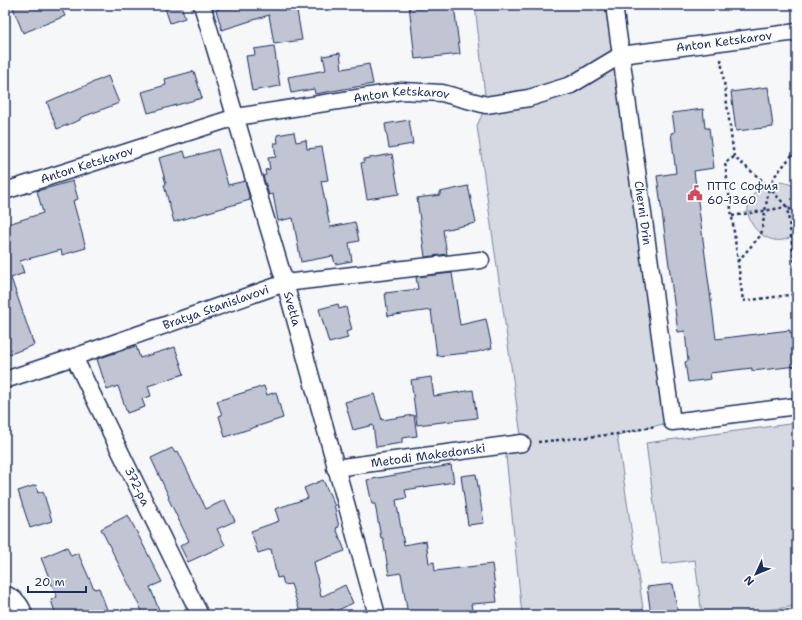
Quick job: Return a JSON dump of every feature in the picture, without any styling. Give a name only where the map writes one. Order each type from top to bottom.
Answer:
[{"type":"street","name":"Svetla","points":[[202,5],[285,283],[335,468],[377,615]]},
{"type":"street","name":"Cherni Drin","points":[[614,5],[672,422]]},
{"type":"street","name":"Anton Ketskarov","points":[[5,191],[236,117],[402,91],[442,93],[486,105],[529,98],[571,85],[621,55],[797,32]]},
{"type":"street","name":"Bratya Stanislavovi","points":[[5,380],[285,283],[481,260]]},
{"type":"street","name":"372-ра","points":[[74,357],[200,615]]},
{"type":"street","points":[[672,422],[797,406]]},
{"type":"street","name":"Metodi Makedonski","points":[[335,468],[522,443]]},
{"type":"street","points":[[5,594],[15,600],[23,610],[24,615]]},
{"type":"path","points":[[718,42],[734,157],[769,188],[787,207],[797,214]]},
{"type":"path","points":[[738,260],[761,235],[769,188],[774,178],[797,149]]},
{"type":"path","points":[[734,157],[725,163],[743,301],[797,294]]},
{"type":"path","points":[[732,216],[787,207]]},
{"type":"path","points":[[787,207],[797,280]]},
{"type":"path","points":[[522,443],[617,434],[672,422]]},
{"type":"shaded area","points":[[475,5],[614,5],[672,422],[617,435],[644,615],[522,615],[505,446],[522,443],[477,126],[486,105]]},
{"type":"shaded area","points":[[771,182],[782,182],[797,189],[797,232],[786,239],[774,240],[762,235],[754,226],[749,215],[749,203],[756,192]]},
{"type":"shaded area","points":[[797,423],[797,606],[730,615],[702,615],[695,560],[662,564],[646,443]]},
{"type":"building","points":[[12,5],[60,5],[65,16],[23,33]]},
{"type":"building","points":[[164,5],[181,5],[185,18],[170,23]]},
{"type":"building","points":[[231,5],[296,5],[302,40],[274,44],[269,15],[222,30],[216,10]]},
{"type":"building","points":[[409,5],[454,5],[460,54],[415,59]]},
{"type":"building","points":[[274,46],[280,86],[252,91],[246,56],[255,55],[254,49]]},
{"type":"building","points":[[340,53],[342,69],[369,64],[373,84],[315,94],[314,89],[291,93],[288,77],[326,70],[323,56]]},
{"type":"building","points":[[194,71],[202,98],[148,113],[142,92],[166,85],[165,79]]},
{"type":"building","points":[[108,76],[119,103],[80,118],[80,120],[57,129],[47,102]]},
{"type":"building","points":[[768,87],[773,127],[736,131],[731,92]]},
{"type":"building","points":[[703,109],[705,128],[709,128],[714,168],[694,171],[716,339],[790,330],[790,333],[797,332],[797,366],[752,371],[752,368],[710,373],[711,379],[688,382],[685,362],[688,361],[685,331],[678,332],[657,176],[676,173],[671,133],[675,132],[672,113]]},
{"type":"building","points":[[409,120],[413,144],[389,148],[385,124]]},
{"type":"building","points":[[294,132],[296,142],[306,140],[307,149],[322,147],[328,180],[321,181],[330,227],[355,222],[359,241],[349,243],[352,261],[335,264],[333,256],[301,262],[293,218],[278,221],[273,194],[269,195],[263,176],[266,175],[265,170],[270,169],[268,158],[276,157],[274,143],[278,143],[277,135]]},
{"type":"building","points":[[218,149],[228,185],[245,181],[250,200],[174,222],[164,185],[166,184],[159,158],[184,151],[186,158]]},
{"type":"building","points":[[392,154],[399,194],[367,199],[361,163],[364,162],[364,159]]},
{"type":"building","points":[[73,181],[78,199],[73,201],[86,248],[62,255],[61,250],[20,261],[24,273],[11,278],[34,345],[5,356],[5,225],[43,213],[37,191]]},
{"type":"building","points":[[468,186],[476,223],[443,230],[447,254],[425,257],[417,198],[440,195],[440,192]]},
{"type":"building","points":[[452,273],[460,325],[486,319],[492,348],[477,352],[437,356],[431,310],[388,316],[385,293],[418,289],[416,277]]},
{"type":"building","points":[[338,304],[339,309],[346,307],[352,330],[346,332],[348,338],[329,343],[319,309]]},
{"type":"building","points":[[136,346],[140,358],[175,347],[184,374],[148,386],[151,396],[142,399],[145,407],[127,413],[118,386],[107,390],[97,359]]},
{"type":"building","points":[[431,377],[434,396],[473,390],[477,418],[417,425],[411,380]]},
{"type":"building","points":[[264,386],[267,395],[276,392],[283,418],[225,437],[219,416],[222,415],[217,401]]},
{"type":"building","points":[[374,394],[382,420],[414,415],[417,436],[402,438],[402,443],[376,447],[373,425],[353,430],[345,402]]},
{"type":"building","points":[[172,448],[175,453],[178,451],[206,509],[225,500],[235,521],[217,529],[225,545],[188,562],[180,546],[189,541],[151,458]]},
{"type":"building","points":[[451,465],[454,482],[405,490],[407,498],[396,500],[404,545],[426,541],[429,563],[434,562],[435,571],[492,564],[497,602],[471,604],[473,615],[408,615],[401,573],[389,575],[383,538],[381,538],[375,504],[372,504],[367,480]]},
{"type":"building","points":[[476,474],[484,523],[468,525],[461,476]]},
{"type":"building","points":[[323,480],[334,504],[339,527],[336,528],[345,551],[314,562],[321,597],[345,585],[353,603],[334,612],[333,609],[316,615],[301,615],[291,584],[284,585],[282,577],[277,578],[271,549],[258,553],[251,531],[279,521],[275,509],[308,498],[304,488]]},
{"type":"building","points":[[36,485],[38,493],[43,491],[52,521],[30,528],[18,491]]},
{"type":"building","points":[[128,515],[162,582],[150,587],[161,615],[144,615],[101,529]]},
{"type":"building","points":[[67,547],[71,556],[78,553],[94,589],[99,588],[109,615],[56,615],[51,600],[57,597],[41,558]]},
{"type":"building","points":[[673,584],[678,615],[651,615],[647,587]]},
{"type":"place","name":"ПТТС София 60-1360","points":[[695,193]]}]
